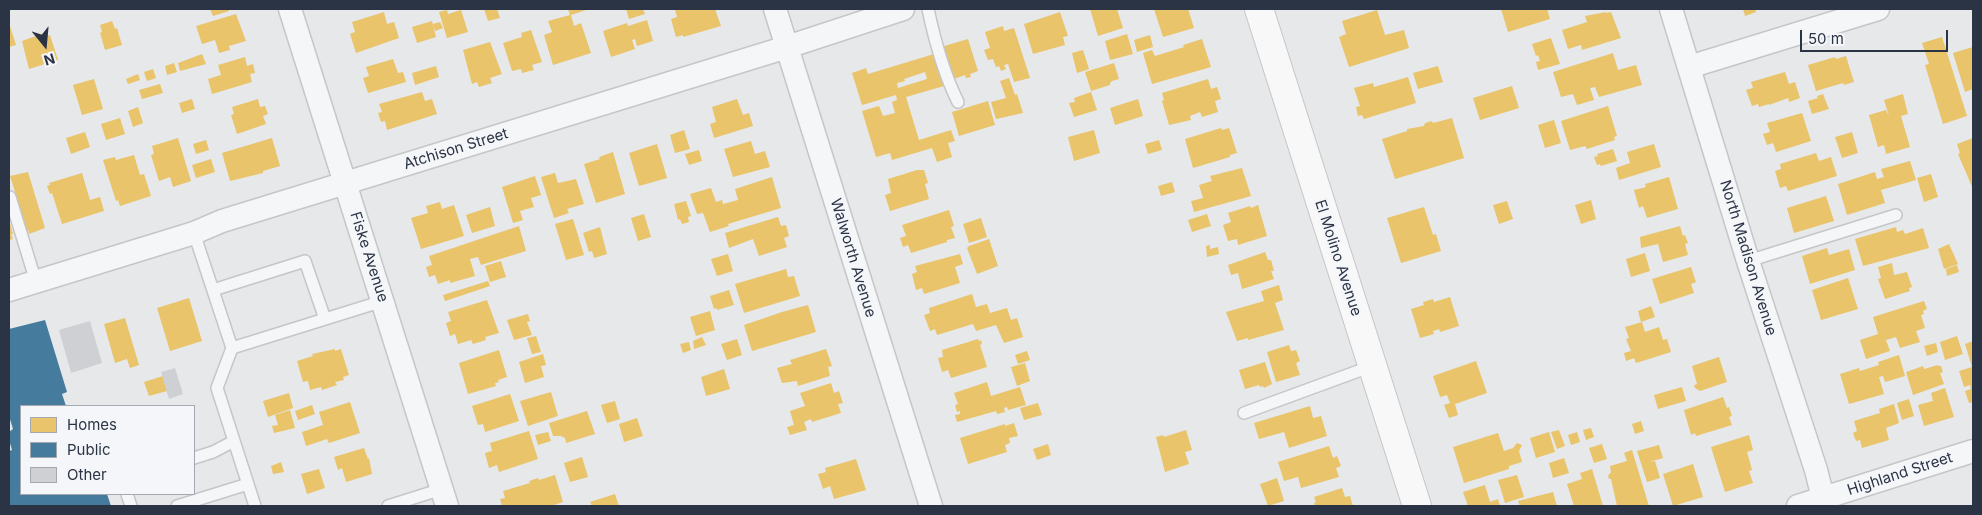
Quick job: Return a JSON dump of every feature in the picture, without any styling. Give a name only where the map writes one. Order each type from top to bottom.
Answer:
[{"type":"street","name":"Fiske Avenue","points":[[290,9],[445,498]]},
{"type":"street","name":"Walworth Avenue","points":[[775,9],[931,506]]},
{"type":"street","name":"Atchison Street","points":[[9,290],[194,233],[222,221],[787,47],[904,9]]},
{"type":"street","name":"El Molino Avenue","points":[[1259,9],[1417,506]]},
{"type":"street","name":"North Madison Avenue","points":[[1671,9],[1748,261],[1816,470],[1824,502]]},
{"type":"street","points":[[1689,67],[1878,9]]},
{"type":"street","name":"Highland Street","points":[[1798,506],[1824,502],[1973,451]]},
{"type":"lane","points":[[928,9],[948,82],[958,102]]},
{"type":"lane","points":[[10,197],[36,282]]},
{"type":"lane","points":[[1748,261],[1896,215]]},
{"type":"lane","points":[[194,233],[232,348],[218,388],[255,506]]},
{"type":"lane","points":[[213,290],[305,261],[325,319]]},
{"type":"lane","points":[[232,348],[383,301]]},
{"type":"lane","points":[[1244,413],[1372,366]]},
{"type":"lane","points":[[195,458],[213,452],[234,441]]},
{"type":"lane","points":[[176,506],[248,484]]},
{"type":"lane","points":[[388,506],[445,498]]},
{"type":"building: Homes","points":[[210,9],[229,9],[229,11],[213,16]]},
{"type":"building: Homes","points":[[484,9],[497,9],[500,18],[488,21]]},
{"type":"building: Homes","points":[[568,9],[589,9],[571,15],[574,26],[581,23],[591,53],[553,65],[544,35],[552,32],[548,21],[570,15]]},
{"type":"building: Homes","points":[[626,9],[643,9],[645,14],[629,19]]},
{"type":"building: Homes","points":[[715,9],[721,26],[683,37],[683,35],[676,37],[671,19],[677,17],[675,10]]},
{"type":"building: Homes","points":[[1090,9],[1117,9],[1123,28],[1098,36]]},
{"type":"building: Homes","points":[[1154,9],[1188,9],[1194,28],[1163,37]]},
{"type":"building: Homes","points":[[1501,9],[1547,9],[1550,19],[1508,32]]},
{"type":"building: Homes","points":[[1743,9],[1755,9],[1756,12],[1745,16]]},
{"type":"building: Homes","points":[[447,10],[448,14],[461,10],[468,32],[447,38],[439,12]]},
{"type":"building: Homes","points":[[1377,10],[1385,35],[1404,30],[1409,48],[1349,67],[1339,37],[1346,34],[1342,21]]},
{"type":"building: Homes","points":[[384,12],[387,24],[394,22],[399,38],[356,53],[350,34],[355,32],[352,22]]},
{"type":"building: Homes","points":[[1060,12],[1068,36],[1063,37],[1065,45],[1033,54],[1024,24]]},
{"type":"building: Homes","points":[[1611,12],[1621,38],[1582,50],[1581,45],[1568,49],[1562,30],[1587,22],[1585,16]]},
{"type":"building: Homes","points":[[236,14],[246,41],[229,46],[230,50],[219,53],[215,40],[202,44],[196,26]]},
{"type":"building: Homes","points":[[647,20],[653,41],[637,46],[635,39],[632,40],[635,49],[611,57],[603,31],[627,23],[628,26]]},
{"type":"building: Homes","points":[[112,21],[115,29],[117,28],[122,45],[105,50],[100,33],[102,32],[100,25]]},
{"type":"building: Homes","points":[[432,21],[436,37],[417,43],[412,27]]},
{"type":"building: Homes","points":[[440,22],[443,28],[435,31],[433,24]]},
{"type":"building: Homes","points":[[9,23],[16,45],[9,47]]},
{"type":"building: Homes","points":[[1003,26],[1004,31],[1014,28],[1030,78],[1014,82],[1008,64],[1004,65],[1006,69],[1001,71],[999,66],[996,67],[993,59],[988,60],[984,50],[990,48],[985,32]]},
{"type":"building: Homes","points":[[531,30],[542,62],[532,65],[534,70],[522,73],[521,69],[512,71],[503,43],[522,37],[521,33]]},
{"type":"building: Homes","points":[[47,32],[48,36],[50,35],[58,60],[29,69],[22,41]]},
{"type":"building: Homes","points":[[1127,34],[1133,54],[1110,60],[1105,41]]},
{"type":"building: Homes","points":[[1150,35],[1153,47],[1137,52],[1134,40]]},
{"type":"building: Homes","points":[[1942,37],[1967,116],[1943,124],[1925,65],[1929,64],[1922,43]]},
{"type":"building: Homes","points":[[1551,38],[1560,64],[1538,70],[1536,62],[1540,61],[1532,44]]},
{"type":"building: Homes","points":[[968,39],[978,71],[970,74],[971,77],[966,78],[965,75],[951,80],[941,47]]},
{"type":"building: Homes","points":[[1202,39],[1211,67],[1152,84],[1143,53],[1152,50],[1155,56]]},
{"type":"building: Homes","points":[[490,42],[502,74],[490,78],[492,83],[479,87],[477,82],[472,84],[463,50]]},
{"type":"building: Homes","points":[[1973,47],[1973,89],[1965,92],[1953,53]]},
{"type":"building: Homes","points":[[1083,50],[1089,69],[1077,73],[1072,53]]},
{"type":"building: Homes","points":[[1613,53],[1618,70],[1636,65],[1642,85],[1599,97],[1595,87],[1590,88],[1594,100],[1577,105],[1573,94],[1561,97],[1553,72]]},
{"type":"building: Homes","points":[[202,54],[206,64],[180,71],[178,63]]},
{"type":"building: Homes","points":[[934,54],[944,86],[906,97],[919,140],[951,130],[955,141],[948,143],[952,157],[937,162],[932,148],[892,160],[890,153],[876,157],[862,111],[879,106],[883,116],[895,113],[892,102],[897,100],[896,95],[862,105],[852,73],[866,68],[868,74]],"holes":[[[925,72],[927,79],[898,88],[897,83]]]},
{"type":"building: Homes","points":[[1846,56],[1854,82],[1844,85],[1843,83],[1816,91],[1808,65],[1835,57],[1836,59]]},
{"type":"building: Homes","points":[[245,57],[247,66],[253,64],[255,73],[250,74],[252,82],[212,94],[208,79],[221,75],[218,65]]},
{"type":"building: Homes","points":[[393,59],[398,73],[403,72],[406,82],[368,93],[363,78],[369,76],[366,67]]},
{"type":"building: Homes","points":[[174,63],[177,72],[167,75],[165,66]]},
{"type":"building: Homes","points":[[1114,63],[1119,79],[1112,81],[1110,85],[1091,91],[1085,72]]},
{"type":"building: Homes","points":[[436,66],[439,77],[415,85],[412,73]]},
{"type":"building: Homes","points":[[1438,66],[1443,82],[1418,89],[1413,73]]},
{"type":"building: Homes","points":[[153,69],[156,78],[147,81],[144,72]]},
{"type":"building: Homes","points":[[1785,72],[1789,84],[1795,82],[1800,98],[1789,102],[1788,98],[1759,107],[1758,104],[1752,106],[1746,90],[1753,88],[1751,82]]},
{"type":"building: Homes","points":[[138,74],[140,80],[128,84],[126,79]]},
{"type":"building: Homes","points":[[1408,77],[1416,103],[1364,119],[1362,115],[1358,116],[1356,107],[1360,106],[1354,88],[1373,83],[1374,87]]},
{"type":"building: Homes","points":[[1009,78],[1023,113],[996,119],[991,102],[1006,98],[1000,81]]},
{"type":"building: Homes","points":[[94,79],[103,109],[82,115],[73,85]]},
{"type":"building: Homes","points":[[1208,79],[1211,89],[1217,87],[1221,99],[1215,101],[1218,112],[1202,117],[1200,112],[1190,116],[1191,120],[1169,125],[1162,101],[1164,100],[1162,93]]},
{"type":"building: Homes","points":[[160,84],[163,93],[142,99],[139,90]]},
{"type":"building: Homes","points":[[1512,86],[1519,108],[1480,120],[1473,98]]},
{"type":"building: Homes","points":[[422,92],[425,101],[432,99],[437,114],[387,130],[385,121],[381,122],[378,113],[382,112],[379,104]]},
{"type":"building: Homes","points":[[1091,92],[1097,110],[1074,117],[1069,103],[1075,102],[1074,98]]},
{"type":"building: Homes","points":[[1823,94],[1829,109],[1812,114],[1808,101],[1818,98],[1817,96]]},
{"type":"building: Homes","points":[[1903,94],[1908,114],[1901,116],[1910,147],[1886,154],[1884,145],[1878,147],[1869,115],[1886,110],[1889,116],[1884,100]]},
{"type":"building: Homes","points":[[192,99],[195,109],[182,113],[179,103]]},
{"type":"building: Homes","points":[[258,99],[260,107],[265,106],[268,114],[263,116],[266,124],[237,134],[231,115],[234,114],[232,107]]},
{"type":"building: Homes","points":[[737,99],[743,115],[749,113],[753,126],[714,138],[710,124],[716,122],[712,107]]},
{"type":"building: Homes","points":[[1138,99],[1143,116],[1115,125],[1110,108]]},
{"type":"building: Homes","points":[[988,101],[995,125],[959,136],[952,112]]},
{"type":"building: Homes","points":[[1608,106],[1617,136],[1614,137],[1615,140],[1587,149],[1585,146],[1570,150],[1561,121]]},
{"type":"building: Homes","points":[[138,107],[143,123],[133,127],[128,111]]},
{"type":"building: Homes","points":[[1802,113],[1811,141],[1776,152],[1773,143],[1767,145],[1763,134],[1770,132],[1767,123]]},
{"type":"building: Homes","points":[[120,118],[125,134],[106,140],[101,124]]},
{"type":"building: Homes","points":[[1452,118],[1464,158],[1395,179],[1382,139],[1407,131],[1407,129],[1424,126],[1425,123]]},
{"type":"building: Homes","points":[[1554,120],[1561,143],[1545,148],[1538,125]]},
{"type":"building: Homes","points":[[1221,128],[1222,130],[1229,128],[1237,153],[1230,155],[1230,157],[1193,168],[1185,139]]},
{"type":"building: Homes","points":[[684,130],[690,149],[675,153],[670,135]]},
{"type":"building: Homes","points":[[1094,130],[1100,153],[1074,161],[1068,137]]},
{"type":"building: Homes","points":[[85,132],[90,147],[71,154],[66,138]]},
{"type":"building: Homes","points":[[1852,132],[1858,153],[1842,158],[1835,137]]},
{"type":"building: Homes","points":[[178,138],[191,181],[173,187],[170,177],[159,181],[151,155],[154,154],[152,146]]},
{"type":"building: Homes","points":[[272,138],[280,166],[263,171],[263,173],[230,181],[222,153]]},
{"type":"building: Homes","points":[[1973,138],[1973,189],[1958,154],[1960,153],[1957,144]]},
{"type":"building: Homes","points":[[206,140],[209,150],[196,154],[193,144]]},
{"type":"building: Homes","points":[[1159,140],[1162,150],[1148,154],[1145,144]]},
{"type":"building: Homes","points":[[751,141],[755,154],[765,151],[770,167],[733,177],[724,149]]},
{"type":"building: Homes","points":[[657,144],[667,178],[639,186],[629,153]]},
{"type":"building: Homes","points":[[1654,144],[1661,167],[1619,180],[1616,168],[1630,163],[1627,152]]},
{"type":"building: Homes","points":[[1613,149],[1617,161],[1601,166],[1600,164],[1597,165],[1594,157],[1598,156],[1597,154]]},
{"type":"building: Homes","points":[[699,150],[702,161],[689,165],[685,154]]},
{"type":"building: Homes","points":[[613,152],[625,194],[596,203],[584,164]]},
{"type":"building: Homes","points":[[1816,153],[1819,161],[1831,157],[1837,176],[1788,191],[1786,186],[1780,188],[1775,171],[1781,169],[1780,164]]},
{"type":"building: Homes","points":[[134,155],[140,175],[144,174],[151,196],[120,206],[118,200],[116,201],[103,160],[115,157],[116,160]]},
{"type":"building: Homes","points":[[211,159],[215,172],[196,178],[192,165]]},
{"type":"building: Homes","points":[[1910,161],[1916,180],[1881,190],[1885,203],[1847,215],[1838,184],[1875,172],[1877,179],[1884,177],[1881,169]]},
{"type":"building: Homes","points":[[1242,168],[1251,196],[1194,212],[1191,201],[1203,198],[1199,185],[1212,181],[1210,176]]},
{"type":"building: Homes","points":[[917,170],[924,170],[928,183],[925,184],[929,199],[890,211],[885,195],[891,193],[888,179]]},
{"type":"building: Homes","points":[[28,172],[45,228],[29,234],[28,230],[24,232],[13,196],[16,195],[10,176]]},
{"type":"building: Homes","points":[[82,173],[90,200],[100,197],[104,211],[62,224],[52,193],[50,194],[47,186],[50,185],[49,183]]},
{"type":"building: Homes","points":[[555,173],[558,183],[576,179],[584,204],[567,209],[569,213],[554,218],[541,177]]},
{"type":"building: Homes","points":[[1931,174],[1938,197],[1924,202],[1917,178]]},
{"type":"building: Homes","points":[[535,176],[541,195],[531,198],[534,207],[520,211],[523,220],[513,223],[502,187]]},
{"type":"building: Homes","points":[[772,177],[781,208],[728,224],[729,226],[710,232],[703,213],[697,214],[690,194],[711,188],[716,202],[722,200],[723,204],[738,200],[735,189]]},
{"type":"building: Homes","points":[[1669,177],[1678,209],[1647,218],[1643,206],[1639,208],[1634,190],[1646,187],[1645,184]]},
{"type":"building: Homes","points":[[1172,182],[1175,192],[1161,196],[1158,186]]},
{"type":"building: Homes","points":[[1826,196],[1834,221],[1794,233],[1787,208]]},
{"type":"building: Homes","points":[[1591,200],[1596,219],[1581,224],[1575,205]]},
{"type":"building: Homes","points":[[686,201],[691,216],[688,217],[689,222],[682,224],[680,219],[678,220],[674,204]]},
{"type":"building: Homes","points":[[1507,201],[1513,219],[1499,224],[1493,205]]},
{"type":"building: Homes","points":[[440,202],[442,209],[454,205],[464,236],[421,249],[411,218],[428,213],[426,206]]},
{"type":"building: Homes","points":[[1258,205],[1267,236],[1238,245],[1237,239],[1228,241],[1223,225],[1231,222],[1228,213]]},
{"type":"building: Homes","points":[[490,207],[495,226],[472,233],[466,215]]},
{"type":"building: Homes","points":[[1424,207],[1433,235],[1436,234],[1441,251],[1401,263],[1387,218]]},
{"type":"building: Homes","points":[[949,210],[954,226],[951,227],[955,238],[911,253],[908,245],[903,247],[900,238],[906,236],[902,225]]},
{"type":"building: Homes","points":[[644,214],[651,237],[638,241],[631,218]]},
{"type":"building: Homes","points":[[1207,214],[1211,226],[1192,232],[1188,220]]},
{"type":"building: Homes","points":[[778,217],[781,226],[786,225],[789,236],[784,238],[787,247],[759,256],[753,239],[729,248],[725,233]]},
{"type":"building: Homes","points":[[981,218],[987,237],[969,243],[963,224]]},
{"type":"building: Homes","points":[[573,219],[584,255],[566,260],[555,224]]},
{"type":"building: Homes","points":[[9,220],[13,239],[9,240]]},
{"type":"building: Homes","points":[[519,226],[526,251],[481,265],[478,257],[470,259],[475,276],[450,283],[450,280],[438,284],[435,275],[429,277],[426,267],[432,265],[429,256]]},
{"type":"building: Homes","points":[[1680,226],[1683,236],[1685,235],[1688,243],[1685,244],[1688,255],[1663,262],[1658,244],[1641,248],[1640,237]]},
{"type":"building: Homes","points":[[600,227],[607,254],[594,258],[592,251],[589,252],[583,233]]},
{"type":"building: Homes","points":[[1896,227],[1897,232],[1903,230],[1905,234],[1923,228],[1929,248],[1863,266],[1855,239]]},
{"type":"building: Homes","points":[[989,239],[998,266],[977,274],[967,248]]},
{"type":"building: Homes","points":[[1949,244],[1958,264],[1944,269],[1938,249]]},
{"type":"building: Homes","points":[[1210,245],[1210,249],[1218,247],[1219,254],[1207,257],[1206,246]]},
{"type":"building: Homes","points":[[1827,248],[1829,255],[1849,249],[1855,270],[1810,284],[1802,256]]},
{"type":"building: Homes","points":[[1265,252],[1268,260],[1271,260],[1274,271],[1271,271],[1274,279],[1242,289],[1238,273],[1231,275],[1228,265]]},
{"type":"building: Homes","points":[[1645,253],[1650,271],[1631,277],[1626,259]]},
{"type":"building: Homes","points":[[728,254],[733,271],[717,276],[711,259]]},
{"type":"building: Homes","points":[[960,254],[963,264],[955,267],[960,283],[924,294],[922,288],[916,290],[912,274],[917,272],[915,266]]},
{"type":"building: Homes","points":[[501,261],[506,277],[490,282],[485,266]]},
{"type":"building: Homes","points":[[1892,263],[1894,275],[1907,272],[1912,287],[1909,288],[1910,291],[1885,299],[1878,279],[1881,278],[1878,267]]},
{"type":"building: Homes","points":[[1957,265],[1959,272],[1947,276],[1946,269]]},
{"type":"building: Homes","points":[[1691,267],[1696,282],[1691,284],[1694,293],[1660,304],[1652,279]]},
{"type":"building: Homes","points":[[786,269],[788,277],[794,276],[800,296],[744,313],[735,284]]},
{"type":"building: Homes","points":[[1848,278],[1858,309],[1821,320],[1812,290]]},
{"type":"building: Homes","points":[[488,281],[490,286],[445,301],[443,295]]},
{"type":"building: Homes","points":[[1279,285],[1283,300],[1275,303],[1284,330],[1248,340],[1248,338],[1237,341],[1226,312],[1264,301],[1261,291]]},
{"type":"building: Homes","points":[[729,290],[734,305],[717,310],[717,308],[714,309],[710,296]]},
{"type":"building: Homes","points":[[972,294],[976,307],[987,304],[990,313],[1007,308],[1011,320],[1017,318],[1023,337],[1004,343],[996,325],[976,331],[973,324],[937,335],[935,329],[930,331],[924,315],[930,313],[929,308]]},
{"type":"building: Homes","points":[[1450,297],[1459,326],[1440,332],[1439,329],[1433,331],[1434,334],[1420,338],[1411,309],[1424,305],[1423,302],[1433,299],[1434,302]]},
{"type":"building: Homes","points":[[189,298],[202,341],[170,351],[157,308]]},
{"type":"building: Homes","points":[[487,300],[499,333],[485,337],[486,340],[473,344],[471,340],[458,344],[455,334],[450,336],[446,323],[451,321],[448,312]]},
{"type":"building: Homes","points":[[1924,301],[1927,309],[1921,315],[1925,328],[1916,331],[1920,342],[1900,348],[1896,337],[1886,340],[1890,351],[1866,359],[1860,340],[1878,334],[1873,317]]},
{"type":"building: Homes","points":[[808,305],[816,332],[752,351],[744,325]]},
{"type":"building: Homes","points":[[1651,306],[1655,317],[1641,322],[1638,311]]},
{"type":"building: Homes","points":[[710,311],[715,330],[696,336],[690,317]]},
{"type":"building: Homes","points":[[528,314],[530,321],[527,322],[532,335],[514,340],[507,320]]},
{"type":"building: Homes","points":[[125,318],[139,365],[130,368],[127,359],[115,363],[104,324]]},
{"type":"building: Homes","points":[[1642,322],[1645,332],[1659,327],[1663,340],[1667,339],[1671,352],[1636,363],[1634,358],[1626,361],[1624,353],[1631,351],[1626,339],[1629,338],[1625,327]]},
{"type":"building: Homes","points":[[536,336],[541,352],[532,354],[527,338]]},
{"type":"building: Homes","points":[[1957,336],[1963,354],[1945,360],[1940,342]]},
{"type":"building: Homes","points":[[702,337],[706,345],[694,349],[693,341]]},
{"type":"building: Homes","points":[[737,339],[742,355],[727,360],[721,344]]},
{"type":"building: Homes","points":[[978,339],[979,341],[981,340],[982,344],[980,345],[987,367],[951,378],[948,370],[942,372],[938,358],[943,357],[942,350]]},
{"type":"building: Homes","points":[[1973,341],[1973,402],[1969,403],[1965,391],[1971,389],[1970,385],[1964,387],[1959,371],[1972,367],[1965,344]]},
{"type":"building: Homes","points":[[689,342],[691,350],[683,353],[680,344]]},
{"type":"building: Homes","points":[[1936,343],[1938,352],[1927,356],[1924,346]]},
{"type":"building: Homes","points":[[1289,345],[1291,351],[1296,350],[1300,361],[1296,363],[1300,375],[1276,382],[1267,352]]},
{"type":"building: Homes","points":[[335,349],[335,351],[341,349],[349,375],[343,377],[344,380],[335,382],[337,385],[322,390],[321,387],[310,390],[308,381],[303,382],[297,361],[313,356],[312,354]]},
{"type":"building: Homes","points":[[826,349],[832,366],[828,367],[830,376],[798,386],[797,381],[782,383],[777,368],[792,364],[790,360]]},
{"type":"building: Homes","points":[[499,350],[507,377],[498,380],[499,382],[495,383],[496,386],[468,394],[459,363]]},
{"type":"building: Homes","points":[[1027,351],[1030,360],[1018,364],[1015,355]]},
{"type":"building: Homes","points":[[543,354],[546,365],[541,366],[544,377],[525,383],[519,362]]},
{"type":"building: Homes","points":[[1899,355],[1905,376],[1885,382],[1883,376],[1879,377],[1884,394],[1849,404],[1840,374],[1859,368],[1860,371],[1879,365],[1878,362]]},
{"type":"building: Homes","points":[[1719,357],[1727,382],[1700,391],[1695,388],[1694,385],[1697,384],[1692,366]]},
{"type":"building: Homes","points":[[1476,361],[1487,393],[1455,404],[1458,415],[1449,418],[1444,405],[1450,403],[1447,395],[1440,397],[1433,376]]},
{"type":"building: Homes","points":[[1265,362],[1272,384],[1264,388],[1259,385],[1245,389],[1239,370]]},
{"type":"building: Homes","points":[[1025,363],[1030,381],[1017,386],[1011,367]]},
{"type":"building: Homes","points":[[1938,365],[1941,366],[1943,372],[1940,373],[1944,384],[1913,395],[1906,372],[1923,366],[1924,369]]},
{"type":"building: Homes","points":[[724,369],[730,389],[706,396],[701,377]]},
{"type":"building: Homes","points":[[163,376],[167,391],[149,396],[144,382]]},
{"type":"building: Homes","points":[[987,382],[991,396],[1020,387],[1026,405],[1008,410],[1007,407],[1004,408],[1005,412],[997,414],[996,411],[957,422],[955,415],[960,414],[960,411],[957,412],[955,405],[958,404],[954,393]]},
{"type":"building: Homes","points":[[831,383],[834,393],[839,391],[843,403],[838,404],[841,413],[812,422],[811,419],[804,422],[807,430],[790,435],[787,427],[794,425],[790,411],[805,406],[800,393]]},
{"type":"building: Homes","points":[[1682,387],[1686,401],[1658,409],[1654,395]]},
{"type":"building: Homes","points":[[1945,388],[1954,417],[1924,426],[1918,405],[1933,401],[1931,393]]},
{"type":"building: Homes","points":[[551,392],[558,416],[528,426],[520,401]]},
{"type":"building: Homes","points":[[289,393],[293,408],[268,417],[263,401]]},
{"type":"building: Homes","points":[[510,394],[519,421],[485,432],[483,424],[478,425],[472,406]]},
{"type":"building: Homes","points":[[1723,397],[1732,416],[1729,417],[1732,425],[1696,436],[1695,433],[1691,435],[1684,410]]},
{"type":"building: Homes","points":[[1909,399],[1914,416],[1902,420],[1897,403]]},
{"type":"building: Homes","points":[[615,401],[620,419],[607,423],[601,405]]},
{"type":"building: Homes","points":[[350,402],[360,433],[329,443],[327,439],[306,446],[302,432],[323,425],[319,412]]},
{"type":"building: Homes","points":[[1038,403],[1042,415],[1024,420],[1020,408]]},
{"type":"building: Homes","points":[[1894,404],[1899,423],[1886,428],[1889,440],[1862,448],[1860,440],[1856,441],[1853,433],[1857,431],[1854,421],[1880,413],[1879,409]]},
{"type":"building: Homes","points":[[312,405],[315,414],[298,420],[295,411]]},
{"type":"building: Homes","points":[[1310,406],[1313,418],[1321,416],[1327,436],[1289,448],[1284,432],[1259,439],[1254,423]]},
{"type":"building: Homes","points":[[290,410],[295,428],[274,433],[272,426],[278,425],[275,415]]},
{"type":"building: Homes","points":[[587,411],[595,434],[566,443],[565,438],[553,436],[549,423]]},
{"type":"building: Homes","points":[[637,418],[643,436],[624,442],[619,424]]},
{"type":"building: Homes","points":[[1641,421],[1644,431],[1635,434],[1632,424]]},
{"type":"building: Homes","points":[[1014,423],[1018,436],[1009,438],[1010,443],[1005,445],[1007,452],[968,464],[960,438]]},
{"type":"building: Homes","points":[[1591,428],[1594,437],[1586,440],[1583,430]]},
{"type":"building: Homes","points":[[1186,430],[1192,450],[1185,452],[1189,464],[1165,472],[1156,437],[1163,435],[1164,437]]},
{"type":"building: Homes","points":[[1559,430],[1565,446],[1557,449],[1551,432]]},
{"type":"building: Homes","points":[[529,431],[538,459],[499,472],[497,465],[489,468],[485,453],[492,451],[490,443]]},
{"type":"building: Homes","points":[[548,432],[551,441],[538,445],[535,435]]},
{"type":"building: Homes","points":[[1549,432],[1555,452],[1536,458],[1530,438]]},
{"type":"building: Homes","points":[[1577,432],[1580,442],[1571,445],[1568,435]]},
{"type":"building: Homes","points":[[1498,433],[1504,451],[1513,448],[1517,443],[1522,445],[1519,451],[1522,462],[1509,466],[1509,469],[1464,483],[1453,447]]},
{"type":"building: Homes","points":[[1749,435],[1753,450],[1747,452],[1752,470],[1749,471],[1753,483],[1725,492],[1711,447]]},
{"type":"building: Homes","points":[[1048,444],[1051,455],[1037,460],[1033,449]]},
{"type":"building: Homes","points":[[1602,444],[1607,459],[1594,463],[1589,448]]},
{"type":"building: Homes","points":[[1659,445],[1663,458],[1649,462],[1655,461],[1660,478],[1647,482],[1637,451]]},
{"type":"building: Homes","points":[[1329,446],[1333,458],[1337,456],[1341,466],[1336,468],[1339,477],[1301,488],[1298,477],[1284,481],[1278,462]]},
{"type":"building: Homes","points":[[364,448],[369,458],[372,474],[346,482],[342,468],[338,470],[334,457]]},
{"type":"building: Homes","points":[[1632,450],[1649,506],[1617,506],[1611,479],[1608,476],[1611,472],[1610,466],[1627,461],[1624,453]]},
{"type":"building: Homes","points":[[582,457],[588,477],[570,482],[564,463]]},
{"type":"building: Homes","points":[[1564,458],[1569,473],[1553,478],[1549,463]]},
{"type":"building: Homes","points":[[856,459],[866,490],[834,499],[830,486],[823,489],[818,474],[826,472],[825,468]]},
{"type":"building: Homes","points":[[281,462],[284,472],[273,474],[271,466]]},
{"type":"building: Homes","points":[[1693,464],[1703,497],[1673,506],[1663,474]]},
{"type":"building: Homes","points":[[319,469],[325,488],[307,494],[301,474]]},
{"type":"building: Homes","points":[[1592,469],[1603,506],[1574,506],[1567,484],[1582,479],[1580,473]]},
{"type":"building: Homes","points":[[555,475],[563,502],[551,506],[502,506],[500,499],[505,498],[503,491],[530,483],[529,481],[538,478],[539,480]]},
{"type":"building: Homes","points":[[1517,475],[1524,497],[1505,503],[1498,480]]},
{"type":"building: Homes","points":[[1277,478],[1284,501],[1268,506],[1260,484]]},
{"type":"building: Homes","points":[[1485,485],[1490,502],[1498,499],[1500,506],[1468,506],[1463,492]]},
{"type":"building: Homes","points":[[1342,488],[1345,497],[1350,496],[1353,506],[1315,506],[1314,497]]},
{"type":"building: Homes","points":[[1553,492],[1557,506],[1520,506],[1518,501]]},
{"type":"building: Homes","points":[[615,494],[619,506],[592,506],[590,502]]},
{"type":"building: Public","points":[[45,320],[67,392],[62,394],[66,405],[20,405],[20,495],[107,495],[111,506],[9,506],[9,451],[12,450],[9,432],[13,429],[9,416],[9,329]]},
{"type":"building: Other","points":[[90,321],[102,363],[71,373],[59,330]]},
{"type":"building: Other","points":[[175,368],[183,394],[169,399],[161,372]]}]
